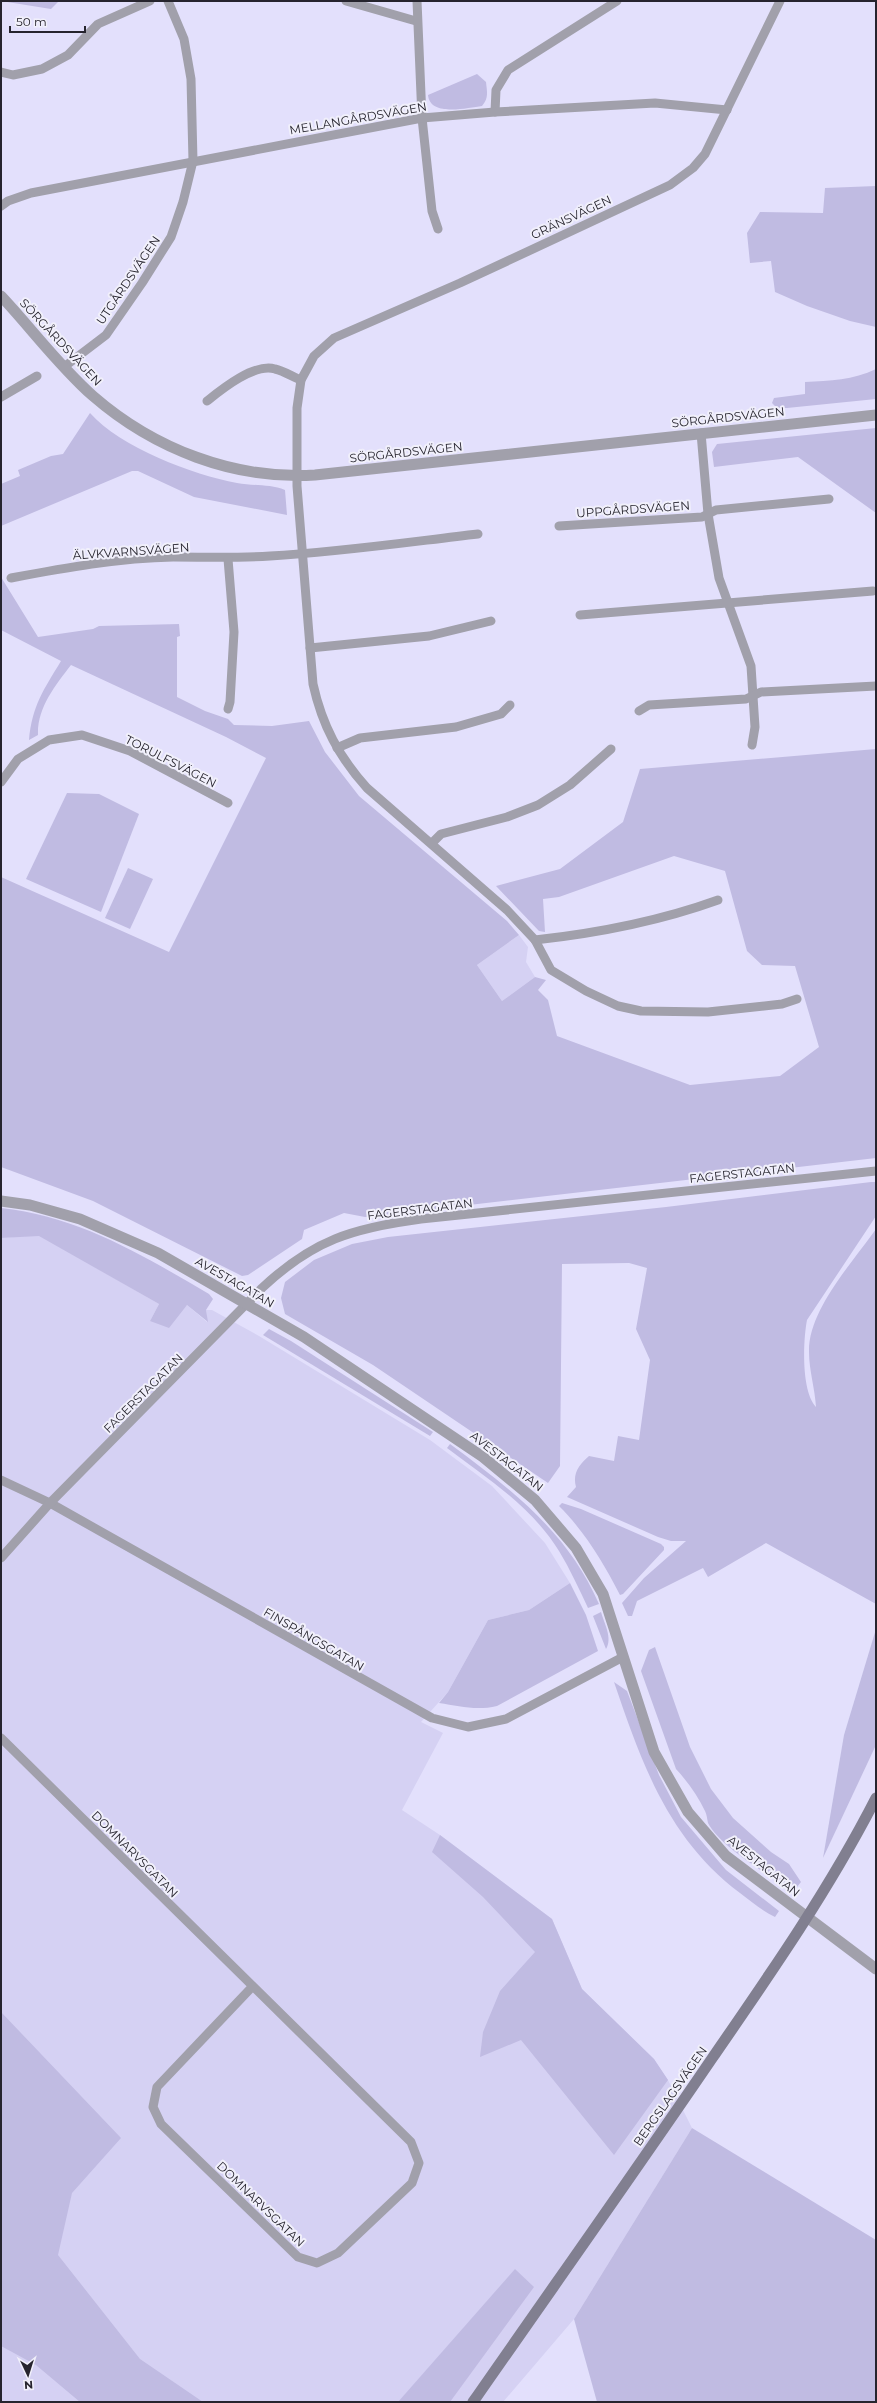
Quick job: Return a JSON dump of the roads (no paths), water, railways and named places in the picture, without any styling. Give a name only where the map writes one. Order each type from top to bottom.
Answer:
[{"type":"main road","name":"BERGSLAGSVÄGEN","points":[[473,2402],[712,2059],[850,1849],[876,1798]]},
{"type":"street","points":[[1,72],[13,75],[42,69],[68,55],[98,24],[150,1]]},
{"type":"street","name":"UTGÅRDSVÄGEN","points":[[64,367],[106,335],[142,283],[171,237],[183,202],[193,161],[191,79],[184,38],[168,1]]},
{"type":"street","points":[[346,1],[416,21]]},
{"type":"street","points":[[417,1],[416,21],[422,118],[432,211],[438,229]]},
{"type":"street","name":"GRÄNSVÄGEN","points":[[297,476],[297,408],[301,380],[314,356],[334,338],[460,283],[670,185],[693,168],[705,154],[780,1]]},
{"type":"street","points":[[495,112],[496,90],[508,70],[615,2]]},
{"type":"street","name":"MELLANGÅRDSVÄGEN","points":[[1,206],[8,201],[31,193],[422,118],[495,112],[655,103],[727,110]]},
{"type":"street","name":"SÖRGÅRDSVÄGEN","points":[[1,296],[64,367],[104,405],[151,438],[183,453],[217,464],[250,472],[297,476],[876,415]]},
{"type":"street","points":[[207,402],[227,385],[257,370],[274,368],[301,380]]},
{"type":"street","points":[[1,397],[37,376]]},
{"type":"street","name":"UPPGÅRDSVÄGEN","points":[[701,433],[708,514],[719,578],[748,654],[755,727],[752,745]]},
{"type":"street","points":[[297,476],[313,684],[319,710],[337,748],[350,770],[367,788],[508,910],[535,940],[551,970],[586,991],[618,1006],[641,1011],[708,1012],[782,1004],[797,999]]},
{"type":"street","name":"UPPGÅRDSVÄGEN","points":[[559,526],[702,517],[716,510],[828,499]]},
{"type":"street","name":"ÄLVKVARNSVÄGEN","points":[[11,578],[72,567],[172,557],[228,559],[302,554],[478,534]]},
{"type":"street","points":[[228,559],[234,632],[230,702],[228,709]]},
{"type":"street","points":[[580,614],[873,591]]},
{"type":"street","points":[[310,648],[429,636],[491,621]]},
{"type":"street","points":[[639,712],[649,705],[746,699],[761,692],[876,686]]},
{"type":"street","points":[[337,748],[360,738],[456,727],[501,714],[510,705]]},
{"type":"street","name":"TORULFSVÄGEN","points":[[1,782],[18,759],[49,740],[82,735],[130,751],[228,803]]},
{"type":"street","points":[[432,843],[441,834],[507,817],[538,805],[570,785],[611,749]]},
{"type":"street","points":[[535,940],[616,929],[678,914],[718,900]]},
{"type":"street","name":"FAGERSTAGATAN","points":[[1,1558],[50,1503],[247,1304],[286,1268],[318,1246],[354,1230],[388,1223],[876,1171]]},
{"type":"street","name":"AVESTAGATAN","points":[[1,1201],[54,1212],[127,1238],[158,1252],[304,1337],[477,1452],[535,1500],[576,1548],[609,1606],[654,1752],[688,1812],[726,1856],[876,1969]]},
{"type":"street","name":"FINSPÅNGSGATAN","points":[[1,1480],[50,1503],[432,1718],[468,1727],[506,1719],[624,1657]]},
{"type":"street","name":"DOMNARVSGATAN","points":[[1,1738],[411,2142],[419,2163],[412,2183],[338,2253],[317,2263],[298,2257],[161,2124],[153,2107],[157,2087],[252,1987]]}]
